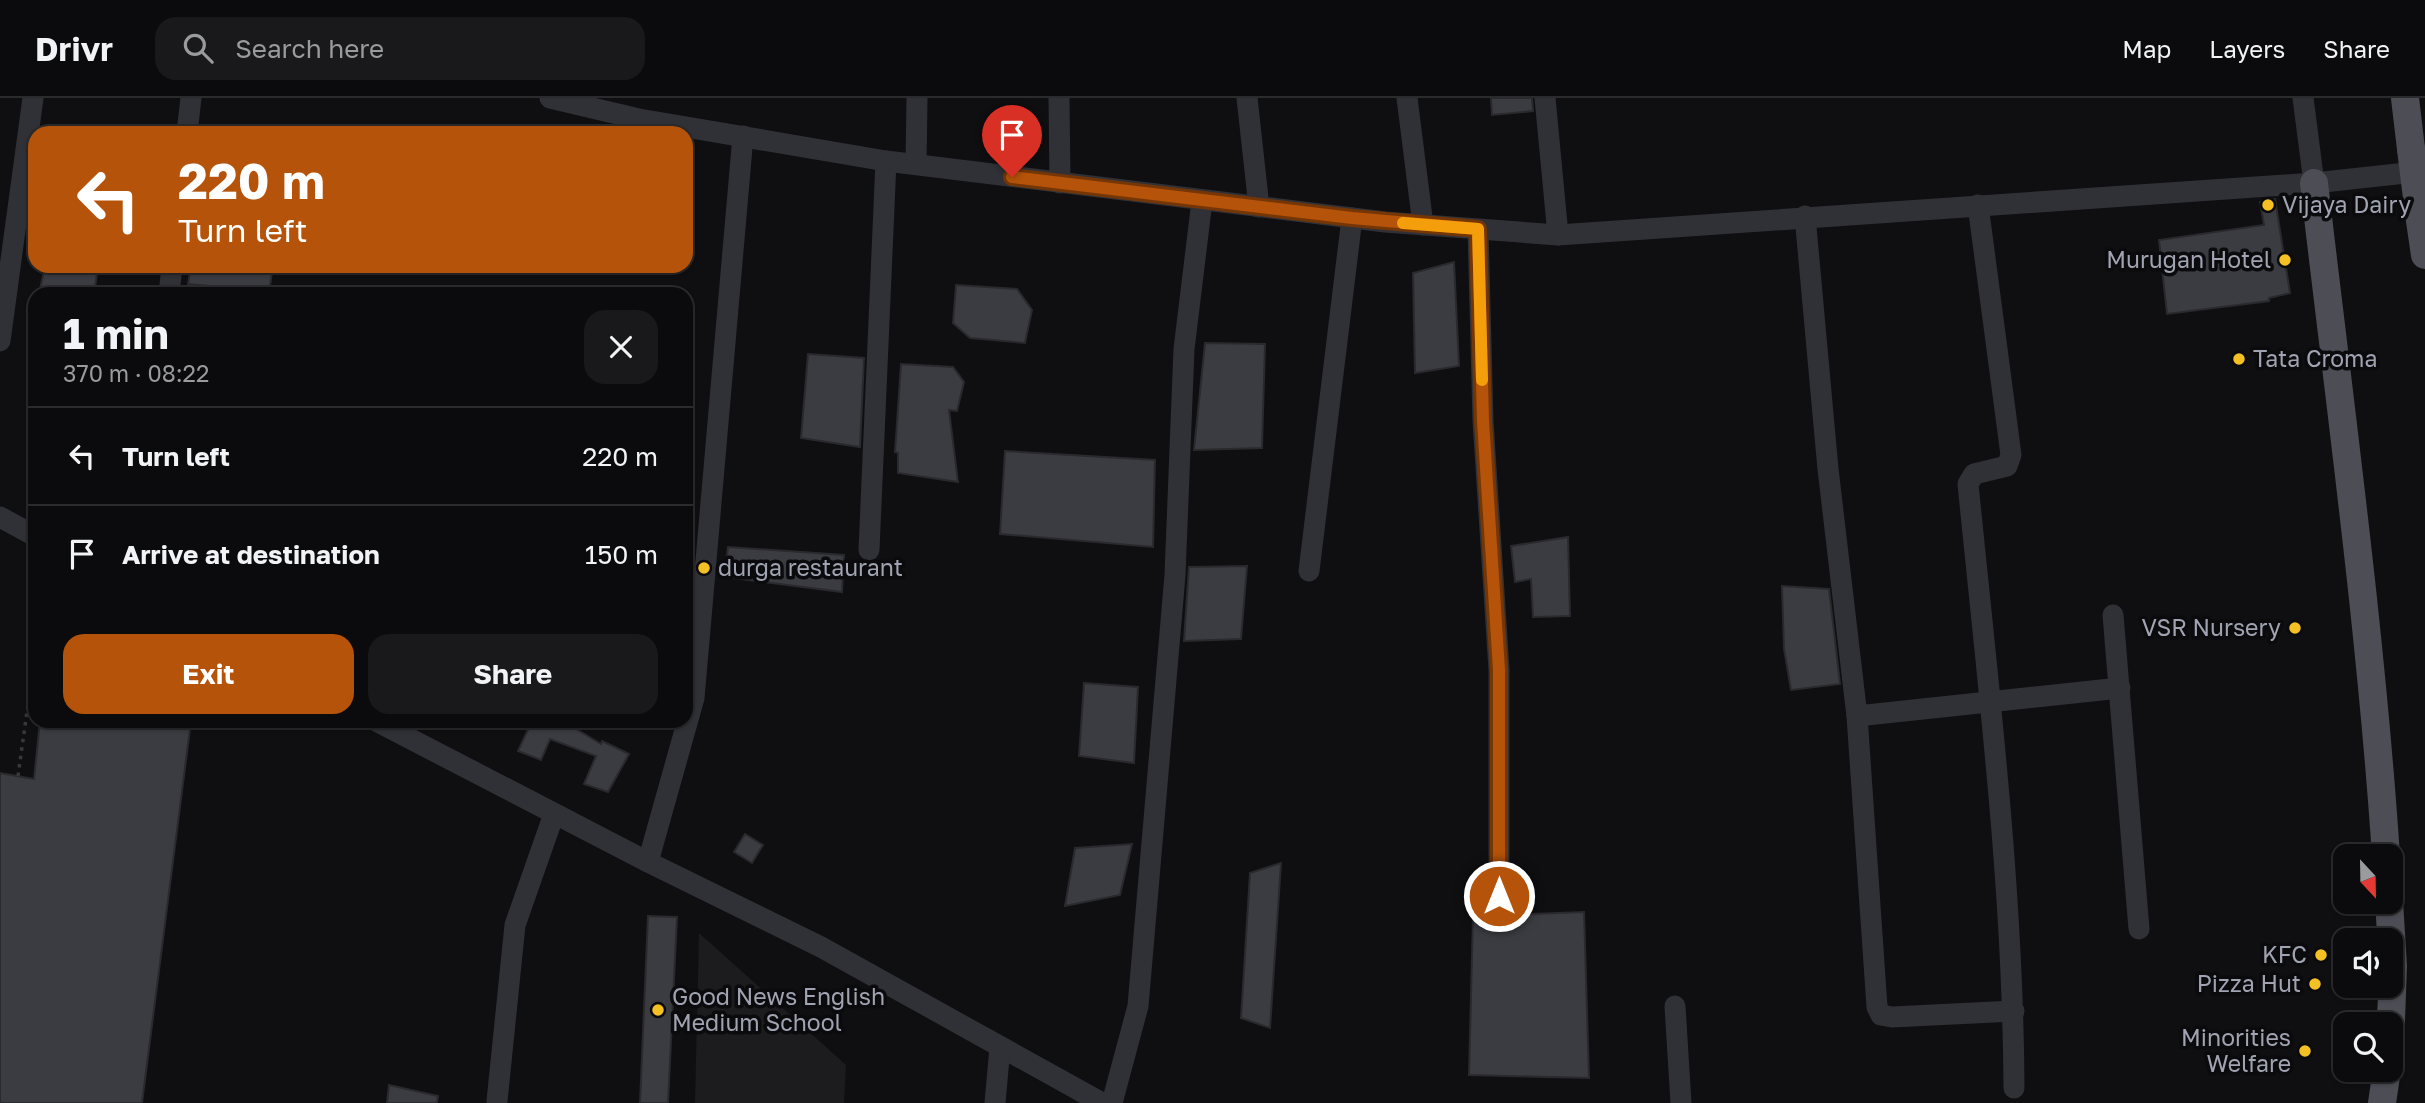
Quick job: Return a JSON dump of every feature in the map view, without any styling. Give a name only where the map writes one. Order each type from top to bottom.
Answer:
[{"type":"main road","points":[[2405,98],[2418,160],[2419,214],[2425,256]]},
{"type":"main road","points":[[2314,183],[2353,516],[2385,844]]},
{"type":"main road","points":[[2390,914],[2393,965],[2391,1012]]},
{"type":"main road","points":[[2382,1103],[2385,1082]]},
{"type":"street","points":[[29,126],[33,98]]},
{"type":"street","points":[[188,126],[191,98]]},
{"type":"street","points":[[550,98],[682,126]]},
{"type":"street","points":[[916,164],[917,98]]},
{"type":"street","points":[[1059,98],[1060,183]]},
{"type":"street","points":[[1247,98],[1259,207]]},
{"type":"street","points":[[1407,98],[1423,225]]},
{"type":"street","points":[[1545,98],[1558,235]]},
{"type":"street","points":[[2303,98],[2314,183]]},
{"type":"street","points":[[693,128],[886,161],[1202,201],[1423,225],[1558,235],[2314,183],[2418,160]]},
{"type":"street","points":[[0,341],[28,135]]},
{"type":"street","points":[[693,702],[743,136]]},
{"type":"street","points":[[869,550],[886,161]]},
{"type":"street","points":[[1112,1103],[1138,1006],[1175,575],[1184,349],[1202,201]]},
{"type":"street","points":[[1979,205],[2011,455],[2007,466],[1974,474],[1968,484],[1990,701],[2014,1011],[2014,1088]]},
{"type":"street","points":[[1805,216],[1828,469],[1857,716],[1877,1007],[1881,1015],[2014,1011]]},
{"type":"street","points":[[1309,571],[1352,218]]},
{"type":"street","points":[[1478,229],[1483,421],[1499,670],[1499,896]]},
{"type":"street","points":[[0,517],[28,532]]},
{"type":"street","points":[[2113,615],[2140,929]]},
{"type":"street","points":[[1857,716],[2120,688]]},
{"type":"street","points":[[389,728],[648,862],[821,947],[1102,1103]]},
{"type":"street","points":[[648,862],[686,728]]},
{"type":"street","points":[[497,1101],[515,925],[554,814]]},
{"type":"street","points":[[1675,1006],[1681,1103]]},
{"type":"street","points":[[995,1103],[1000,1046]]},
{"type":"path","points":[[18,776],[28,704]]},
{"type":"shaded area","points":[[699,933],[846,1065],[844,1103],[695,1103]]},
{"type":"building","points":[[1491,98],[1532,98],[1533,111],[1492,115]]},
{"type":"building","points":[[2275,199],[2290,293],[2269,298],[2269,301],[2167,314],[2159,240],[2264,225],[2260,202]]},
{"type":"building","points":[[1454,262],[1459,366],[1415,373],[1413,273]]},
{"type":"building","points":[[44,273],[97,273],[95,287],[40,287]]},
{"type":"building","points":[[190,273],[272,273],[270,287],[188,284]]},
{"type":"building","points":[[956,285],[1017,289],[1032,310],[1025,343],[970,338],[953,323]]},
{"type":"building","points":[[1205,343],[1265,344],[1262,448],[1194,450]]},
{"type":"building","points":[[808,354],[864,358],[860,447],[801,438]]},
{"type":"building","points":[[901,364],[953,367],[964,382],[957,411],[949,410],[958,482],[898,473],[898,453],[895,452]]},
{"type":"building","points":[[1005,451],[1155,460],[1153,547],[1000,534]]},
{"type":"building","points":[[1568,537],[1570,616],[1533,617],[1531,579],[1515,582],[1511,546]]},
{"type":"building","points":[[728,547],[844,555],[842,592],[724,577]]},
{"type":"building","points":[[1247,566],[1241,639],[1184,641],[1189,567]]},
{"type":"building","points":[[1782,586],[1829,589],[1840,684],[1791,690],[1784,649]]},
{"type":"building","points":[[1084,683],[1138,687],[1134,763],[1079,756]]},
{"type":"building","points":[[39,728],[190,728],[142,1103],[0,1103],[0,773],[34,779]]},
{"type":"building","points":[[529,728],[575,728],[601,744],[602,741],[629,754],[608,792],[584,784],[596,756],[550,739],[541,760],[518,751]]},
{"type":"building","points":[[745,834],[763,845],[752,863],[734,852]]},
{"type":"building","points":[[1132,844],[1120,895],[1065,906],[1075,848]]},
{"type":"building","points":[[1281,863],[1270,1028],[1241,1018],[1250,873]]},
{"type":"building","points":[[1584,912],[1589,1078],[1469,1075],[1473,916]]},
{"type":"building","name":"Good News English Medium School","points":[[648,916],[677,917],[668,1103],[640,1103]]},
{"type":"building","points":[[389,1085],[438,1096],[437,1103],[387,1103]]},
{"type":"slow traffic","points":[[1403,223],[1478,229],[1482,380]]},
{"type":"place","name":"Vijaya Dairy","points":[[2268,205]]},
{"type":"place","name":"Murugan Hotel","points":[[2285,260]]},
{"type":"place","name":"Tata Croma","points":[[2239,359]]},
{"type":"place","name":"durga restaurant","points":[[704,568]]},
{"type":"place","name":"VSR Nursery","points":[[2295,628]]},
{"type":"place","name":"KFC","points":[[2321,955]]},
{"type":"place","name":"Pizza Hut","points":[[2315,984]]},
{"type":"place","name":"Good News English Medium School","points":[[658,1010]]},
{"type":"place","name":"Minorities Welfare","points":[[2305,1051]]},
{"type":"route","points":[[1012,177],[1385,222],[1478,229],[1483,421],[1499,670],[1499,896]]}]
